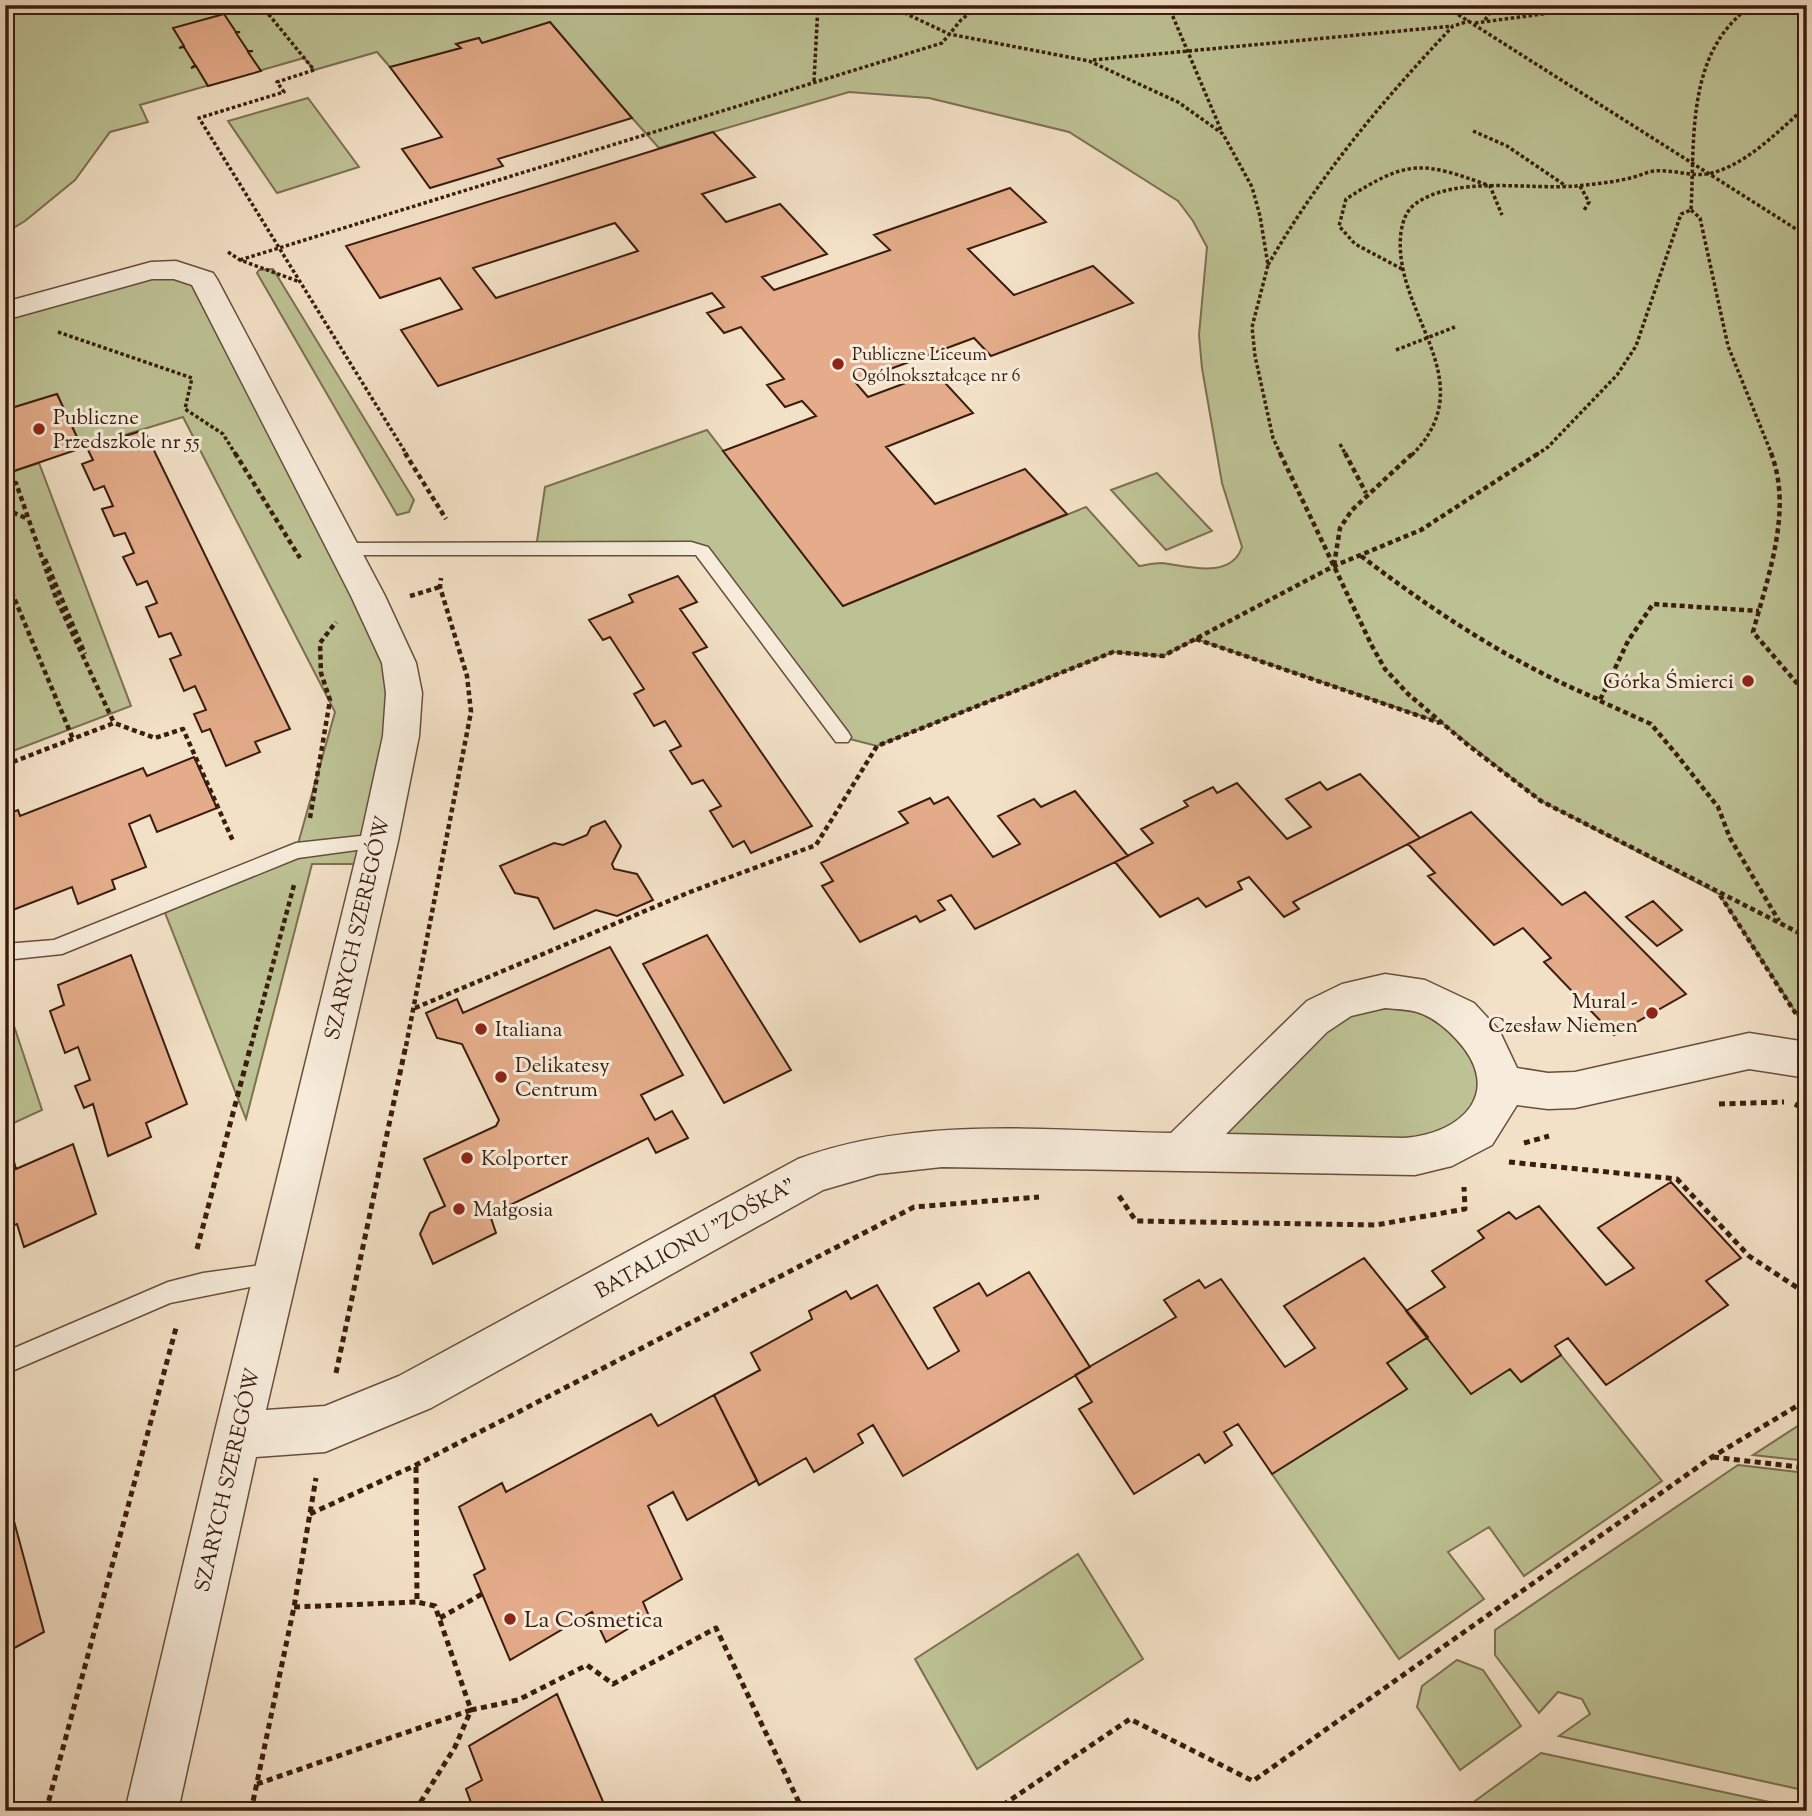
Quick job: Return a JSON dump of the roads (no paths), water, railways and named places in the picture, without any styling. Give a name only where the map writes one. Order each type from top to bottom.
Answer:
[{"type":"street","name":"SZARYCH SZEREGÓW","points":[[5,311],[151,271],[176,270],[203,279],[344,549],[399,663],[404,693],[401,736],[379,841],[237,1435],[151,1811]]},
{"type":"street","points":[[1180,1153],[1324,1010],[1364,993],[1390,990],[1412,992],[1438,1001],[1460,1014],[1476,1029],[1489,1047],[1500,1084],[1548,1091],[1574,1090],[1749,1052],[1774,1053],[1807,1060]]},
{"type":"street","name":"BATALIONU \"ZOŚKA\"","points":[[237,1435],[325,1429],[415,1392],[813,1173],[849,1161],[942,1148],[1391,1156],[1436,1152],[1464,1140],[1489,1119],[1498,1105],[1500,1084]]},
{"type":"lane","points":[[344,549],[691,548],[702,551],[842,737]]},
{"type":"lane","points":[[5,952],[55,948],[296,851],[379,841]]},
{"type":"lane","points":[[5,1363],[168,1293],[203,1284],[276,1273]]},
{"type":"place","name":"Publiczne Liceum Ogólnokształcące nr 6","points":[[838,364]]},
{"type":"place","name":"Publiczne Przedszkole nr 55","points":[[39,429]]},
{"type":"place","name":"Górka Śmierci","points":[[1748,681]]},
{"type":"place","name":"Mural - Czesław Niemen","points":[[1652,1013]]},
{"type":"place","name":"Italiana","points":[[481,1029]]},
{"type":"place","name":"Delikatesy Centrum","points":[[501,1077]]},
{"type":"place","name":"Kolporter","points":[[467,1158]]},
{"type":"place","name":"Małgosia","points":[[459,1209]]},
{"type":"place","name":"La Cosmetica","points":[[510,1619]]}]
